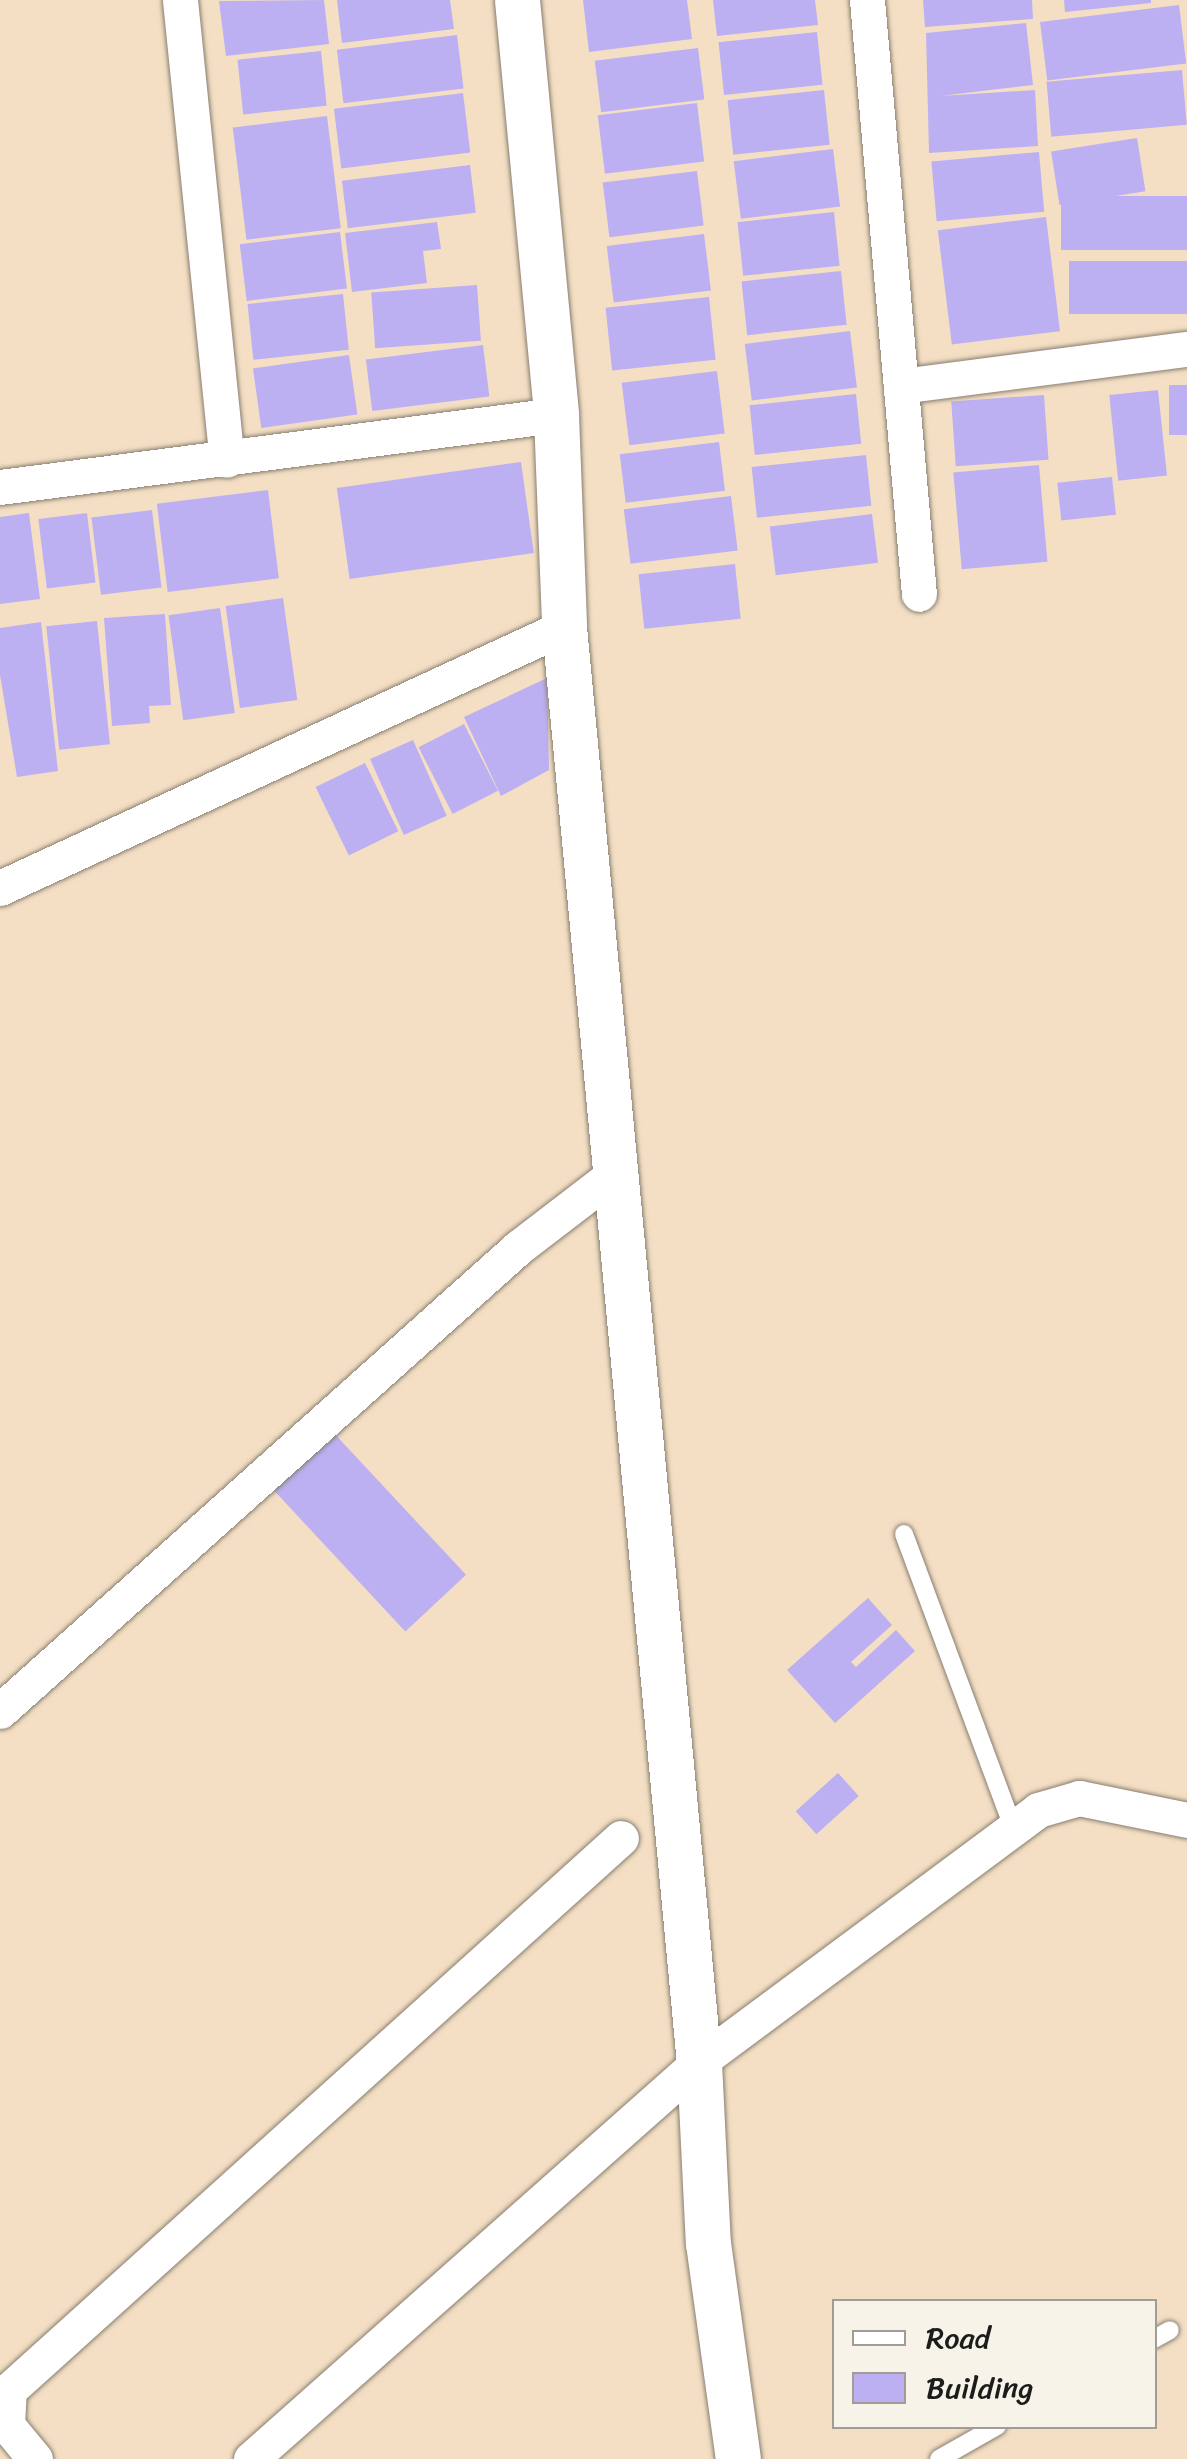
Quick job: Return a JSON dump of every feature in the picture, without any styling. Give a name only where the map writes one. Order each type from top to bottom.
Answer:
[{"type":"street","points":[[180,0],[227,460]]},
{"type":"street","points":[[517,0],[556,416],[564,627],[700,2062],[708,2244],[738,2459]]},
{"type":"street","points":[[867,0],[919,594]]},
{"type":"street","points":[[901,386],[1187,349]]},
{"type":"street","points":[[0,487],[556,416]]},
{"type":"street","points":[[0,886],[564,627]]},
{"type":"street","points":[[0,1711],[448,1308],[618,1171]]},
{"type":"street","points":[[252,2459],[700,2062],[1013,1826],[1068,1798],[1187,1820]]},
{"type":"street","points":[[35,2459],[7,2425],[9,2390],[621,1838]]},
{"type":"lane","points":[[904,1534],[1013,1826]]},
{"type":"lane","points":[[939,2459],[992,2429]]},
{"type":"building","points":[[324,0],[329,44],[226,56],[219,1]]},
{"type":"building","points":[[337,0],[450,0],[454,29],[342,43]]},
{"type":"building","points":[[583,0],[687,0],[692,39],[589,52]]},
{"type":"building","points":[[713,0],[815,0],[818,25],[717,36]]},
{"type":"building","points":[[923,0],[1032,0],[1033,19],[925,27]]},
{"type":"building","points":[[1064,0],[1151,0],[1151,3],[1065,12]]},
{"type":"building","points":[[1179,5],[1186,64],[1047,81],[1040,22]]},
{"type":"building","points":[[1026,23],[1033,85],[940,96],[1035,90],[1038,146],[929,153],[926,33]]},
{"type":"building","points":[[817,32],[823,85],[724,95],[719,42]]},
{"type":"building","points":[[457,35],[464,89],[343,103],[337,50]]},
{"type":"building","points":[[698,48],[704,100],[601,112],[595,61]]},
{"type":"building","points":[[321,51],[327,106],[243,114],[237,60]]},
{"type":"building","points":[[1182,70],[1187,125],[1051,137],[1047,82]]},
{"type":"building","points":[[824,90],[830,145],[733,155],[728,100]]},
{"type":"building","points":[[463,93],[470,153],[341,168],[334,109]]},
{"type":"building","points":[[697,103],[704,162],[605,174],[598,115]]},
{"type":"building","points":[[327,116],[341,228],[246,240],[233,128]]},
{"type":"building","points":[[1137,138],[1145,191],[1060,205],[1051,152]]},
{"type":"building","points":[[833,149],[840,207],[741,219],[734,161]]},
{"type":"building","points":[[1039,152],[1044,212],[937,221],[931,161]]},
{"type":"building","points":[[470,165],[476,213],[348,228],[342,181]]},
{"type":"building","points":[[697,171],[704,226],[609,237],[603,183]]},
{"type":"building","points":[[1061,196],[1187,196],[1187,250],[1061,250]]},
{"type":"building","points":[[834,212],[840,266],[743,276],[738,222]]},
{"type":"building","points":[[1046,217],[1060,331],[952,344],[938,230]]},
{"type":"building","points":[[437,222],[441,249],[423,251],[427,283],[352,292],[345,233]]},
{"type":"building","points":[[340,232],[347,289],[247,301],[240,244]]},
{"type":"building","points":[[704,234],[711,291],[614,303],[607,246]]},
{"type":"building","points":[[1069,261],[1187,261],[1187,314],[1069,314]]},
{"type":"building","points":[[841,271],[847,325],[747,335],[742,281]]},
{"type":"building","points":[[477,285],[481,341],[375,348],[371,292]]},
{"type":"building","points":[[343,294],[349,350],[253,360],[248,304]]},
{"type":"building","points":[[709,297],[716,360],[612,371],[606,308]]},
{"type":"building","points":[[850,331],[857,388],[752,400],[745,344]]},
{"type":"building","points":[[483,345],[489,397],[372,411],[366,359]]},
{"type":"building","points":[[349,355],[357,414],[261,428],[253,368]]},
{"type":"building","points":[[717,371],[725,434],[629,445],[622,383]]},
{"type":"building","points":[[1169,385],[1187,385],[1187,435],[1169,435]]},
{"type":"building","points":[[1158,390],[1167,476],[1118,481],[1109,395]]},
{"type":"building","points":[[856,394],[861,444],[755,455],[750,405]]},
{"type":"building","points":[[1044,395],[1049,460],[956,466],[951,401]]},
{"type":"building","points":[[719,442],[725,491],[626,503],[620,454]]},
{"type":"building","points":[[866,455],[871,506],[757,518],[752,467]]},
{"type":"building","points":[[521,462],[534,553],[350,579],[337,488]]},
{"type":"building","points":[[1039,465],[1047,562],[962,569],[953,472]]},
{"type":"building","points":[[1112,477],[1116,515],[1061,521],[1057,483]]},
{"type":"building","points":[[268,490],[279,578],[168,592],[157,504]]},
{"type":"building","points":[[731,496],[738,551],[631,564],[624,509]]},
{"type":"building","points":[[152,510],[162,587],[101,595],[91,517]]},
{"type":"building","points":[[29,513],[40,599],[0,604],[0,517]]},
{"type":"building","points":[[87,513],[96,582],[47,588],[38,519]]},
{"type":"building","points":[[872,514],[878,563],[776,575],[770,527]]},
{"type":"building","points":[[735,564],[741,619],[644,629],[639,574]]},
{"type":"building","points":[[283,598],[297,700],[240,708],[226,606]]},
{"type":"building","points":[[220,608],[235,713],[183,720],[169,615]]},
{"type":"building","points":[[165,614],[171,705],[149,706],[150,723],[112,726],[104,618]]},
{"type":"building","points":[[97,621],[110,744],[59,750],[46,626]]},
{"type":"building","points":[[41,622],[58,771],[17,777],[0,675],[0,628]]},
{"type":"building","points":[[547,678],[549,770],[501,796],[464,717]]},
{"type":"building","points":[[464,724],[498,791],[453,814],[419,747]]},
{"type":"building","points":[[413,740],[447,816],[404,835],[370,759]]},
{"type":"building","points":[[365,763],[398,831],[349,855],[316,787]]},
{"type":"building","points":[[331,1430],[466,1575],[405,1631],[270,1487]]},
{"type":"building","points":[[868,1598],[892,1625],[851,1662],[856,1667],[896,1630],[915,1651],[835,1723],[787,1670]]},
{"type":"building","points":[[838,1773],[859,1796],[816,1834],[796,1811]]}]
